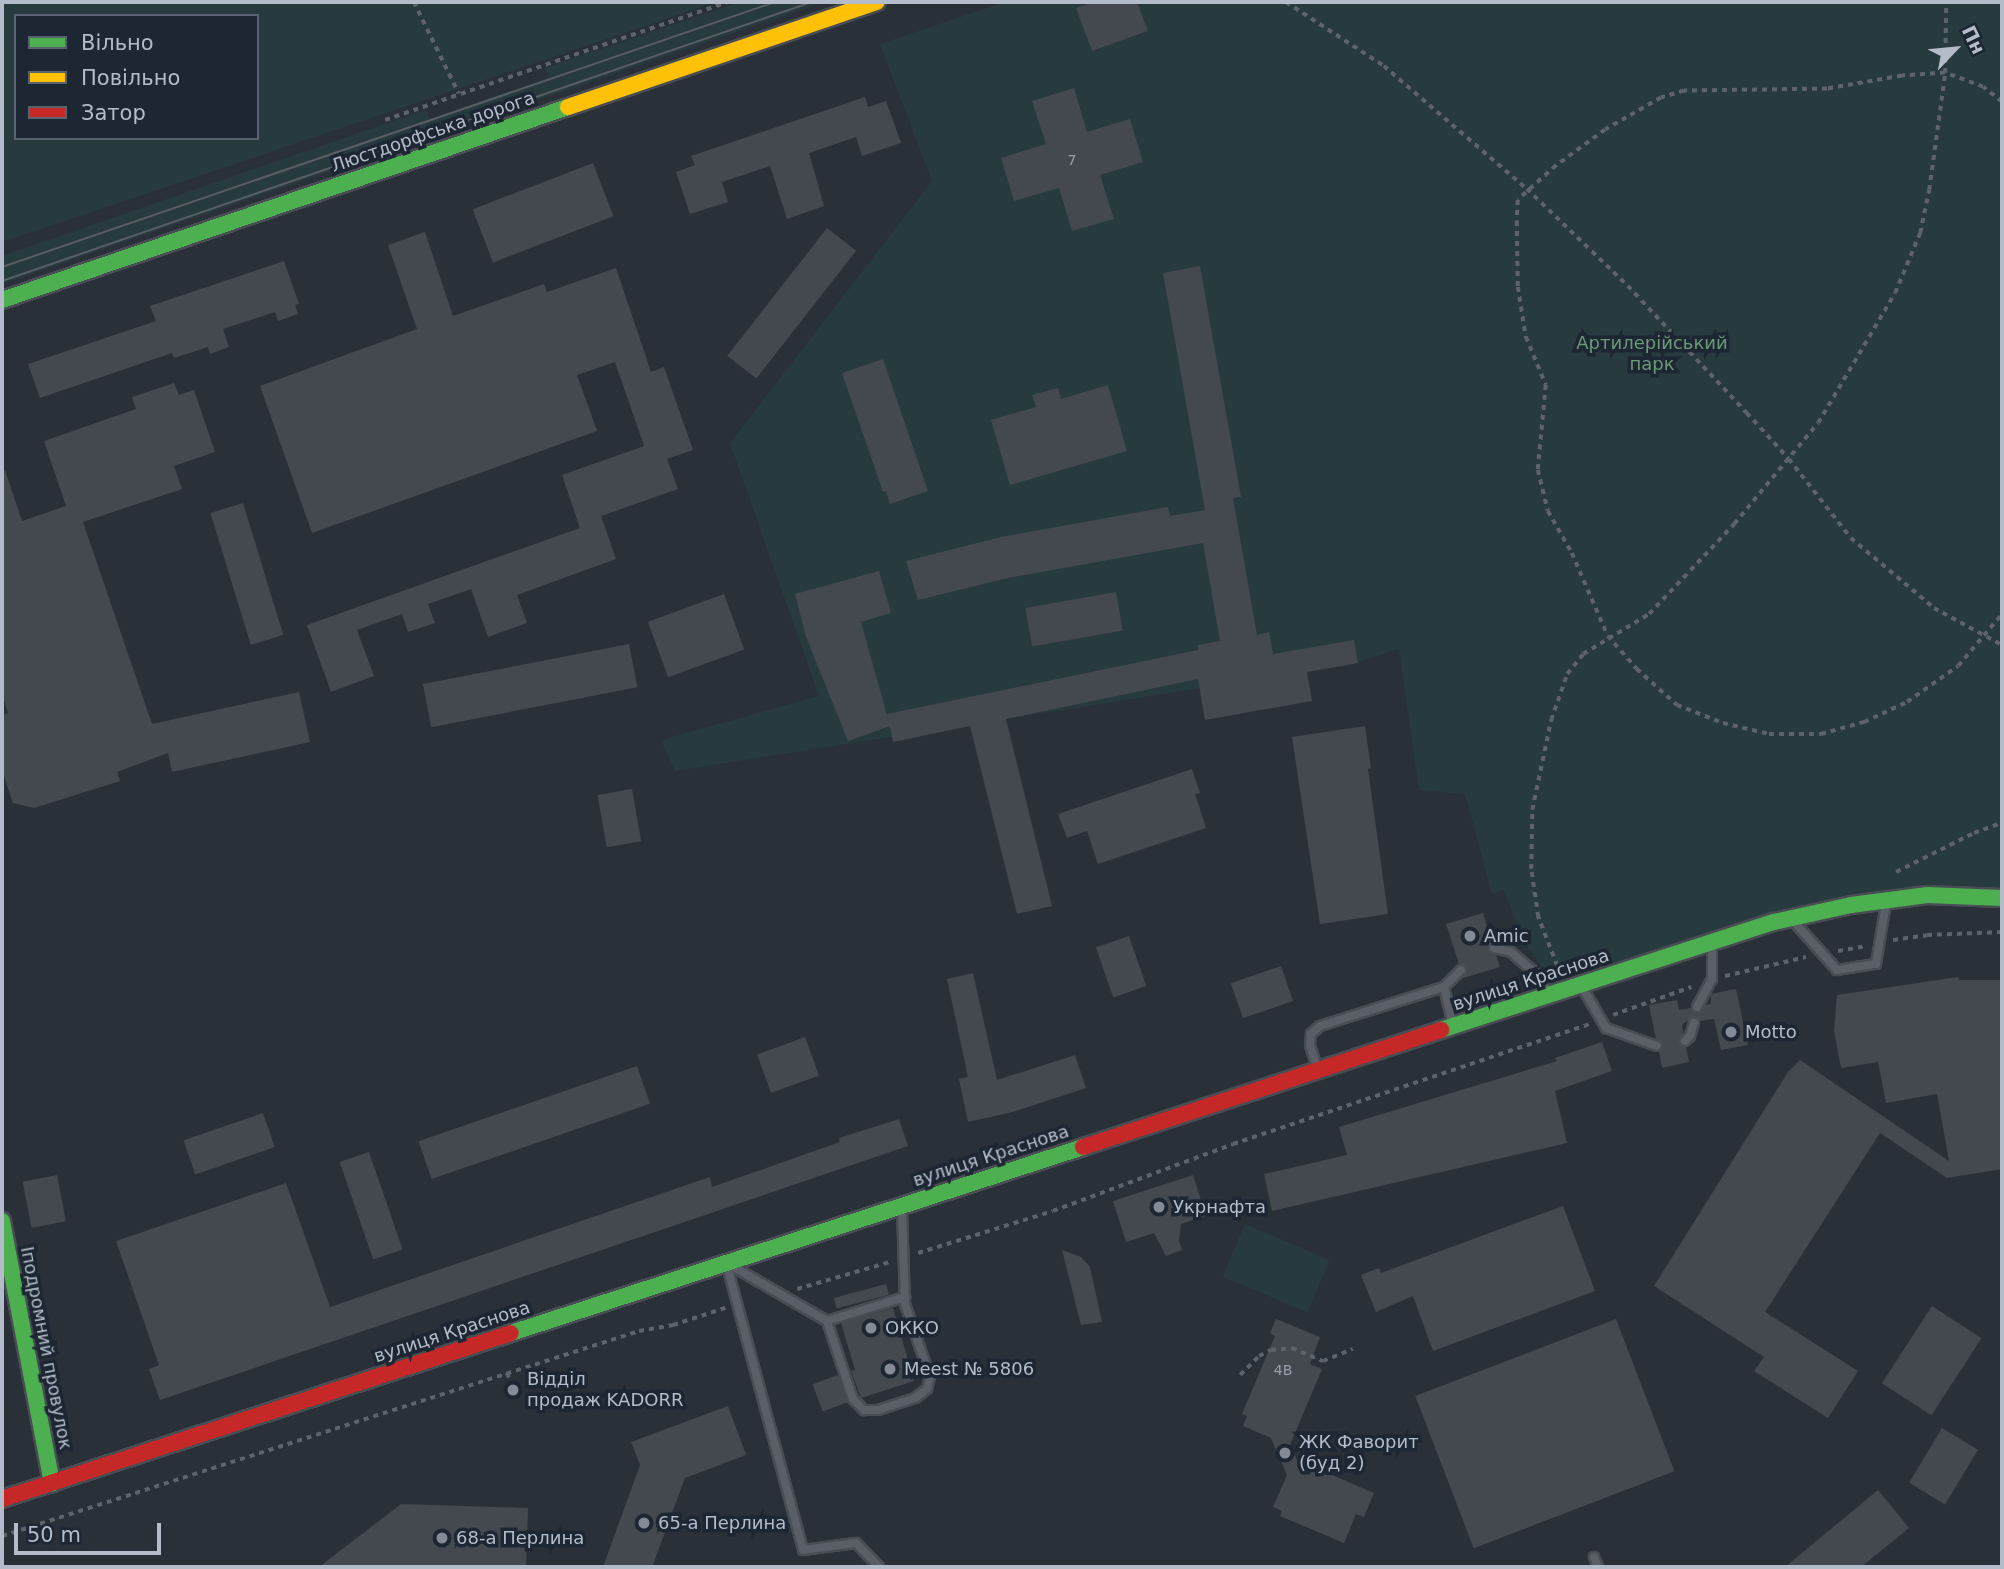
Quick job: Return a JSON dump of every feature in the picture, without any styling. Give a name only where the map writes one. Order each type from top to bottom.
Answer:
[{"type":"main road","name":"Люстдорфська дорога","points":[[2,300],[877,2]]},
{"type":"main road","name":"вулиця Краснова","points":[[2,1499],[1711,941],[1790,918],[1887,900],[1927,895],[2002,898]]},
{"type":"main road","name":"Іподромний провулок","points":[[2,1222],[14,1301],[52,1483]]},
{"type":"lane","points":[[1790,918],[1837,970],[1877,964],[1887,900]]},
{"type":"lane","points":[[1696,1007],[1712,979],[1711,941]]},
{"type":"lane","points":[[1494,948],[1511,952],[1535,972],[1550,994]]},
{"type":"lane","points":[[1317,1070],[1310,1045],[1311,1034],[1320,1026],[1444,987],[1461,970]]},
{"type":"lane","points":[[1580,984],[1606,1028],[1657,1046]]},
{"type":"lane","points":[[1444,987],[1454,1026]]},
{"type":"lane","points":[[1685,1041],[1690,1036],[1694,1023]]},
{"type":"lane","points":[[726,1263],[827,1321],[853,1399],[864,1410],[878,1410],[915,1398],[927,1389],[930,1377],[905,1297],[902,1206]]},
{"type":"lane","points":[[726,1263],[800,1550],[856,1543],[880,1567]]},
{"type":"lane","points":[[827,1321],[905,1297]]},
{"type":"lane","points":[[1594,1557],[1598,1567]]},
{"type":"path","points":[[414,2],[459,94]]},
{"type":"path","points":[[385,120],[728,2]]},
{"type":"path","points":[[1286,2],[1384,66],[1527,189],[1628,286],[1789,459],[1859,546],[1934,608],[2002,645]]},
{"type":"path","points":[[1556,966],[1538,917],[1531,869],[1532,810],[1551,720],[1567,674],[1583,654],[1608,636],[1649,614],[1665,600],[1789,459],[1818,423],[1895,293],[1920,233],[1929,190],[1945,73],[1946,2]]},
{"type":"path","points":[[2002,102],[1983,87],[1945,73],[1902,76],[1827,89],[1684,91],[1661,98],[1605,130],[1527,189],[1518,200],[1518,287],[1526,337],[1546,385],[1538,454],[1541,487],[1548,511],[1572,553],[1608,636],[1637,669],[1677,705],[1723,723],[1769,734],[1821,734],[1864,722],[1907,702],[1958,666],[2002,614]]},
{"type":"path","points":[[1896,872],[1961,838],[2002,822]]},
{"type":"path","points":[[779,1294],[1054,1211],[1233,1144],[1601,1020],[1712,979],[1880,942],[1927,935],[2002,932]]},
{"type":"path","points":[[2,1536],[507,1373],[736,1304]]},
{"type":"path","points":[[1240,1375],[1259,1356],[1272,1350],[1292,1348],[1323,1361],[1353,1349]]},
{"type":"path","points":[[507,1373],[513,1388]]},
{"type":"green space","points":[[2,2],[717,2],[2,242]]},
{"type":"green space","points":[[740,2],[824,2],[2,284],[2,256],[425,110],[430,119],[549,77],[545,68]]},
{"type":"green space","name":"Артилерійський парк","points":[[1005,2],[2002,2],[2002,888],[1879,893],[1578,978],[1554,973],[1540,965],[1525,943],[1503,890],[1492,894],[1465,794],[1419,790],[1399,649],[1349,665],[675,771],[661,740],[819,696],[730,443],[932,181],[880,44]]},
{"type":"green space","points":[[1245,1224],[1330,1260],[1307,1312],[1223,1276]]},
{"type":"building","points":[[1093,2],[1137,2],[1148,31],[1092,51],[1076,8]]},
{"type":"building","points":[[1074,88],[1087,132],[1130,119],[1143,162],[1100,175],[1114,219],[1072,231],[1059,188],[1014,201],[1001,158],[1046,144],[1032,101]]},
{"type":"building","points":[[865,97],[868,107],[886,101],[901,143],[862,156],[856,137],[809,153],[824,206],[787,219],[770,166],[722,182],[728,202],[690,214],[676,172],[695,165],[691,156]]},
{"type":"building","points":[[593,163],[613,216],[493,262],[473,209]]},
{"type":"building","points":[[827,228],[856,251],[756,378],[727,356]]},
{"type":"building","points":[[425,232],[453,316],[544,284],[547,292],[616,268],[651,372],[664,367],[693,450],[667,459],[678,489],[601,516],[616,559],[517,595],[527,623],[488,637],[471,589],[428,604],[435,623],[408,632],[402,614],[357,630],[374,676],[331,692],[307,625],[580,528],[562,475],[644,446],[615,362],[577,375],[597,431],[312,533],[260,386],[417,329],[388,245]]},
{"type":"building","points":[[284,261],[299,304],[295,305],[298,314],[278,321],[275,312],[223,329],[229,347],[210,354],[208,347],[174,358],[172,353],[40,398],[28,364],[156,321],[150,306]]},
{"type":"building","points":[[1200,266],[1241,497],[1233,498],[1257,635],[1269,632],[1273,654],[1354,640],[1358,663],[1307,672],[1312,701],[1205,720],[1198,679],[1006,719],[1052,906],[1017,914],[970,726],[893,742],[887,714],[1198,650],[1198,645],[1220,641],[1203,543],[1008,578],[918,600],[906,561],[1001,537],[1168,507],[1170,516],[1205,510],[1163,273]]},
{"type":"building","points":[[883,359],[928,491],[890,504],[886,491],[883,492],[842,373]]},
{"type":"building","points":[[174,383],[179,395],[194,390],[215,452],[174,466],[182,489],[83,522],[152,724],[299,692],[310,742],[172,772],[168,753],[117,772],[120,781],[34,808],[13,803],[2,770],[2,715],[8,713],[2,693],[2,470],[5,470],[22,521],[66,506],[44,441],[136,409],[132,397]]},
{"type":"building","points":[[1108,385],[1127,451],[1010,485],[991,420],[1036,407],[1032,395],[1058,388],[1061,399]]},
{"type":"building","points":[[243,503],[283,635],[251,645],[210,513]]},
{"type":"building","points":[[879,571],[891,613],[861,622],[890,726],[848,741],[806,637],[795,594]]},
{"type":"building","points":[[1116,592],[1123,630],[1032,646],[1025,608]]},
{"type":"building","points":[[724,594],[744,649],[668,677],[648,622]]},
{"type":"building","points":[[629,644],[637,687],[431,727],[423,684]]},
{"type":"building","points":[[1365,726],[1371,768],[1368,769],[1388,914],[1320,924],[1292,737]]},
{"type":"building","points":[[1192,769],[1200,793],[1195,794],[1206,828],[1098,864],[1087,831],[1067,838],[1058,814]]},
{"type":"building","points":[[632,789],[641,841],[607,847],[598,795]]},
{"type":"building","name":"Amic","points":[[1483,913],[1492,942],[1488,951],[1496,955],[1500,967],[1463,978],[1467,968],[1459,964],[1446,924]]},
{"type":"building","points":[[1129,936],[1146,986],[1113,998],[1096,947]]},
{"type":"building","points":[[1281,966],[1293,1001],[1243,1018],[1231,983]]},
{"type":"building","points":[[973,973],[997,1080],[1075,1055],[1086,1088],[1013,1112],[968,1122],[959,1079],[968,1077],[947,979]]},
{"type":"building","points":[[1958,977],[1959,980],[2002,980],[2002,1169],[1947,1178],[1880,1133],[1765,1312],[1858,1371],[1828,1418],[1754,1371],[1764,1357],[1654,1286],[1788,1072],[1800,1060],[1949,1161],[1937,1094],[1886,1103],[1878,1062],[1841,1068],[1834,1031],[1837,995]]},
{"type":"building","points":[[1736,989],[1748,1045],[1721,1050],[1714,1019],[1700,1021],[1692,1017],[1682,1025],[1683,1033],[1679,1040],[1681,1046],[1686,1047],[1689,1062],[1662,1068],[1659,1052],[1663,1044],[1656,1039],[1649,1005],[1677,1000],[1679,1010],[1691,1008],[1698,1013],[1705,1005],[1711,1004],[1711,994]]},
{"type":"building","points":[[805,1037],[819,1076],[771,1093],[757,1054]]},
{"type":"building","points":[[1602,1042],[1612,1071],[1555,1091],[1567,1143],[1272,1211],[1264,1174],[1347,1155],[1339,1127],[1557,1061],[1555,1058]]},
{"type":"building","points":[[637,1066],[650,1104],[432,1179],[419,1141]]},
{"type":"building","points":[[263,1113],[275,1147],[195,1174],[184,1140]]},
{"type":"building","points":[[899,1119],[908,1146],[160,1400],[149,1369],[159,1365],[116,1241],[286,1183],[330,1307],[710,1177],[712,1187],[840,1142],[839,1138]]},
{"type":"building","points":[[369,1152],[403,1249],[373,1259],[340,1162]]},
{"type":"building","points":[[57,1175],[66,1221],[32,1228],[23,1182]]},
{"type":"building","name":"Укрнафта","points":[[1193,1175],[1206,1216],[1181,1224],[1179,1241],[1182,1250],[1166,1256],[1154,1233],[1126,1242],[1113,1201]]},
{"type":"building","points":[[1563,1206],[1595,1291],[1433,1351],[1413,1296],[1376,1312],[1361,1275],[1379,1268],[1381,1273]]},
{"type":"building","points":[[1062,1250],[1081,1257],[1090,1267],[1102,1322],[1081,1325]]},
{"type":"building","points":[[886,1284],[889,1295],[837,1309],[834,1298]]},
{"type":"building","points":[[1932,1306],[1981,1338],[1931,1415],[1882,1383]]},
{"type":"building","name":"ОККО","points":[[893,1308],[914,1381],[861,1398],[851,1371],[855,1370],[841,1323]]},
{"type":"building","name":"ЖК Фаворит (буд 2)","points":[[1276,1319],[1320,1337],[1310,1364],[1322,1369],[1290,1445],[1297,1460],[1374,1493],[1364,1517],[1356,1514],[1344,1543],[1280,1516],[1282,1511],[1273,1507],[1287,1475],[1271,1438],[1243,1426],[1247,1416],[1242,1414],[1275,1336],[1270,1333]]},
{"type":"building","points":[[1616,1319],[1674,1471],[1474,1548],[1415,1396]]},
{"type":"building","points":[[838,1375],[848,1402],[823,1411],[813,1384]]},
{"type":"building","name":"65-а Перлина","points":[[728,1406],[746,1455],[685,1478],[652,1567],[603,1567],[640,1465],[631,1442]]},
{"type":"building","points":[[1942,1428],[1978,1450],[1945,1504],[1909,1483]]},
{"type":"building","points":[[1878,1490],[1909,1528],[1861,1567],[1785,1567]]},
{"type":"building","name":"68-а Перлина","points":[[401,1504],[528,1508],[526,1567],[319,1567]]},
{"type":"tram line","points":[[2,267],[775,2]]},
{"type":"tram line","points":[[2,281],[812,2]]},
{"type":"traffic: fast","points":[[2,300],[568,107]]},
{"type":"traffic: fast","points":[[1441,1030],[1774,922],[1851,905],[1927,895],[2002,898]]},
{"type":"traffic: fast","points":[[511,1333],[1083,1147]]},
{"type":"traffic: fast","points":[[2,1221],[52,1483]]},
{"type":"traffic: slow","points":[[568,107],[877,2]]},
{"type":"traffic: jam","points":[[1083,1147],[1441,1030]]},
{"type":"traffic: jam","points":[[2,1499],[511,1333]]},
{"type":"place","name":"Amic","points":[[1470,936]]},
{"type":"place","name":"Motto","points":[[1731,1032]]},
{"type":"place","name":"Укрнафта","points":[[1159,1207]]},
{"type":"place","name":"ОККО","points":[[871,1328]]},
{"type":"place","name":"Meest № 5806","points":[[890,1369]]},
{"type":"place","name":"Відділ продаж KADORR","points":[[513,1390]]},
{"type":"place","name":"ЖК Фаворит (буд 2)","points":[[1285,1453]]},
{"type":"place","name":"65-а Перлина","points":[[644,1523]]},
{"type":"place","name":"68-а Перлина","points":[[442,1538]]}]
